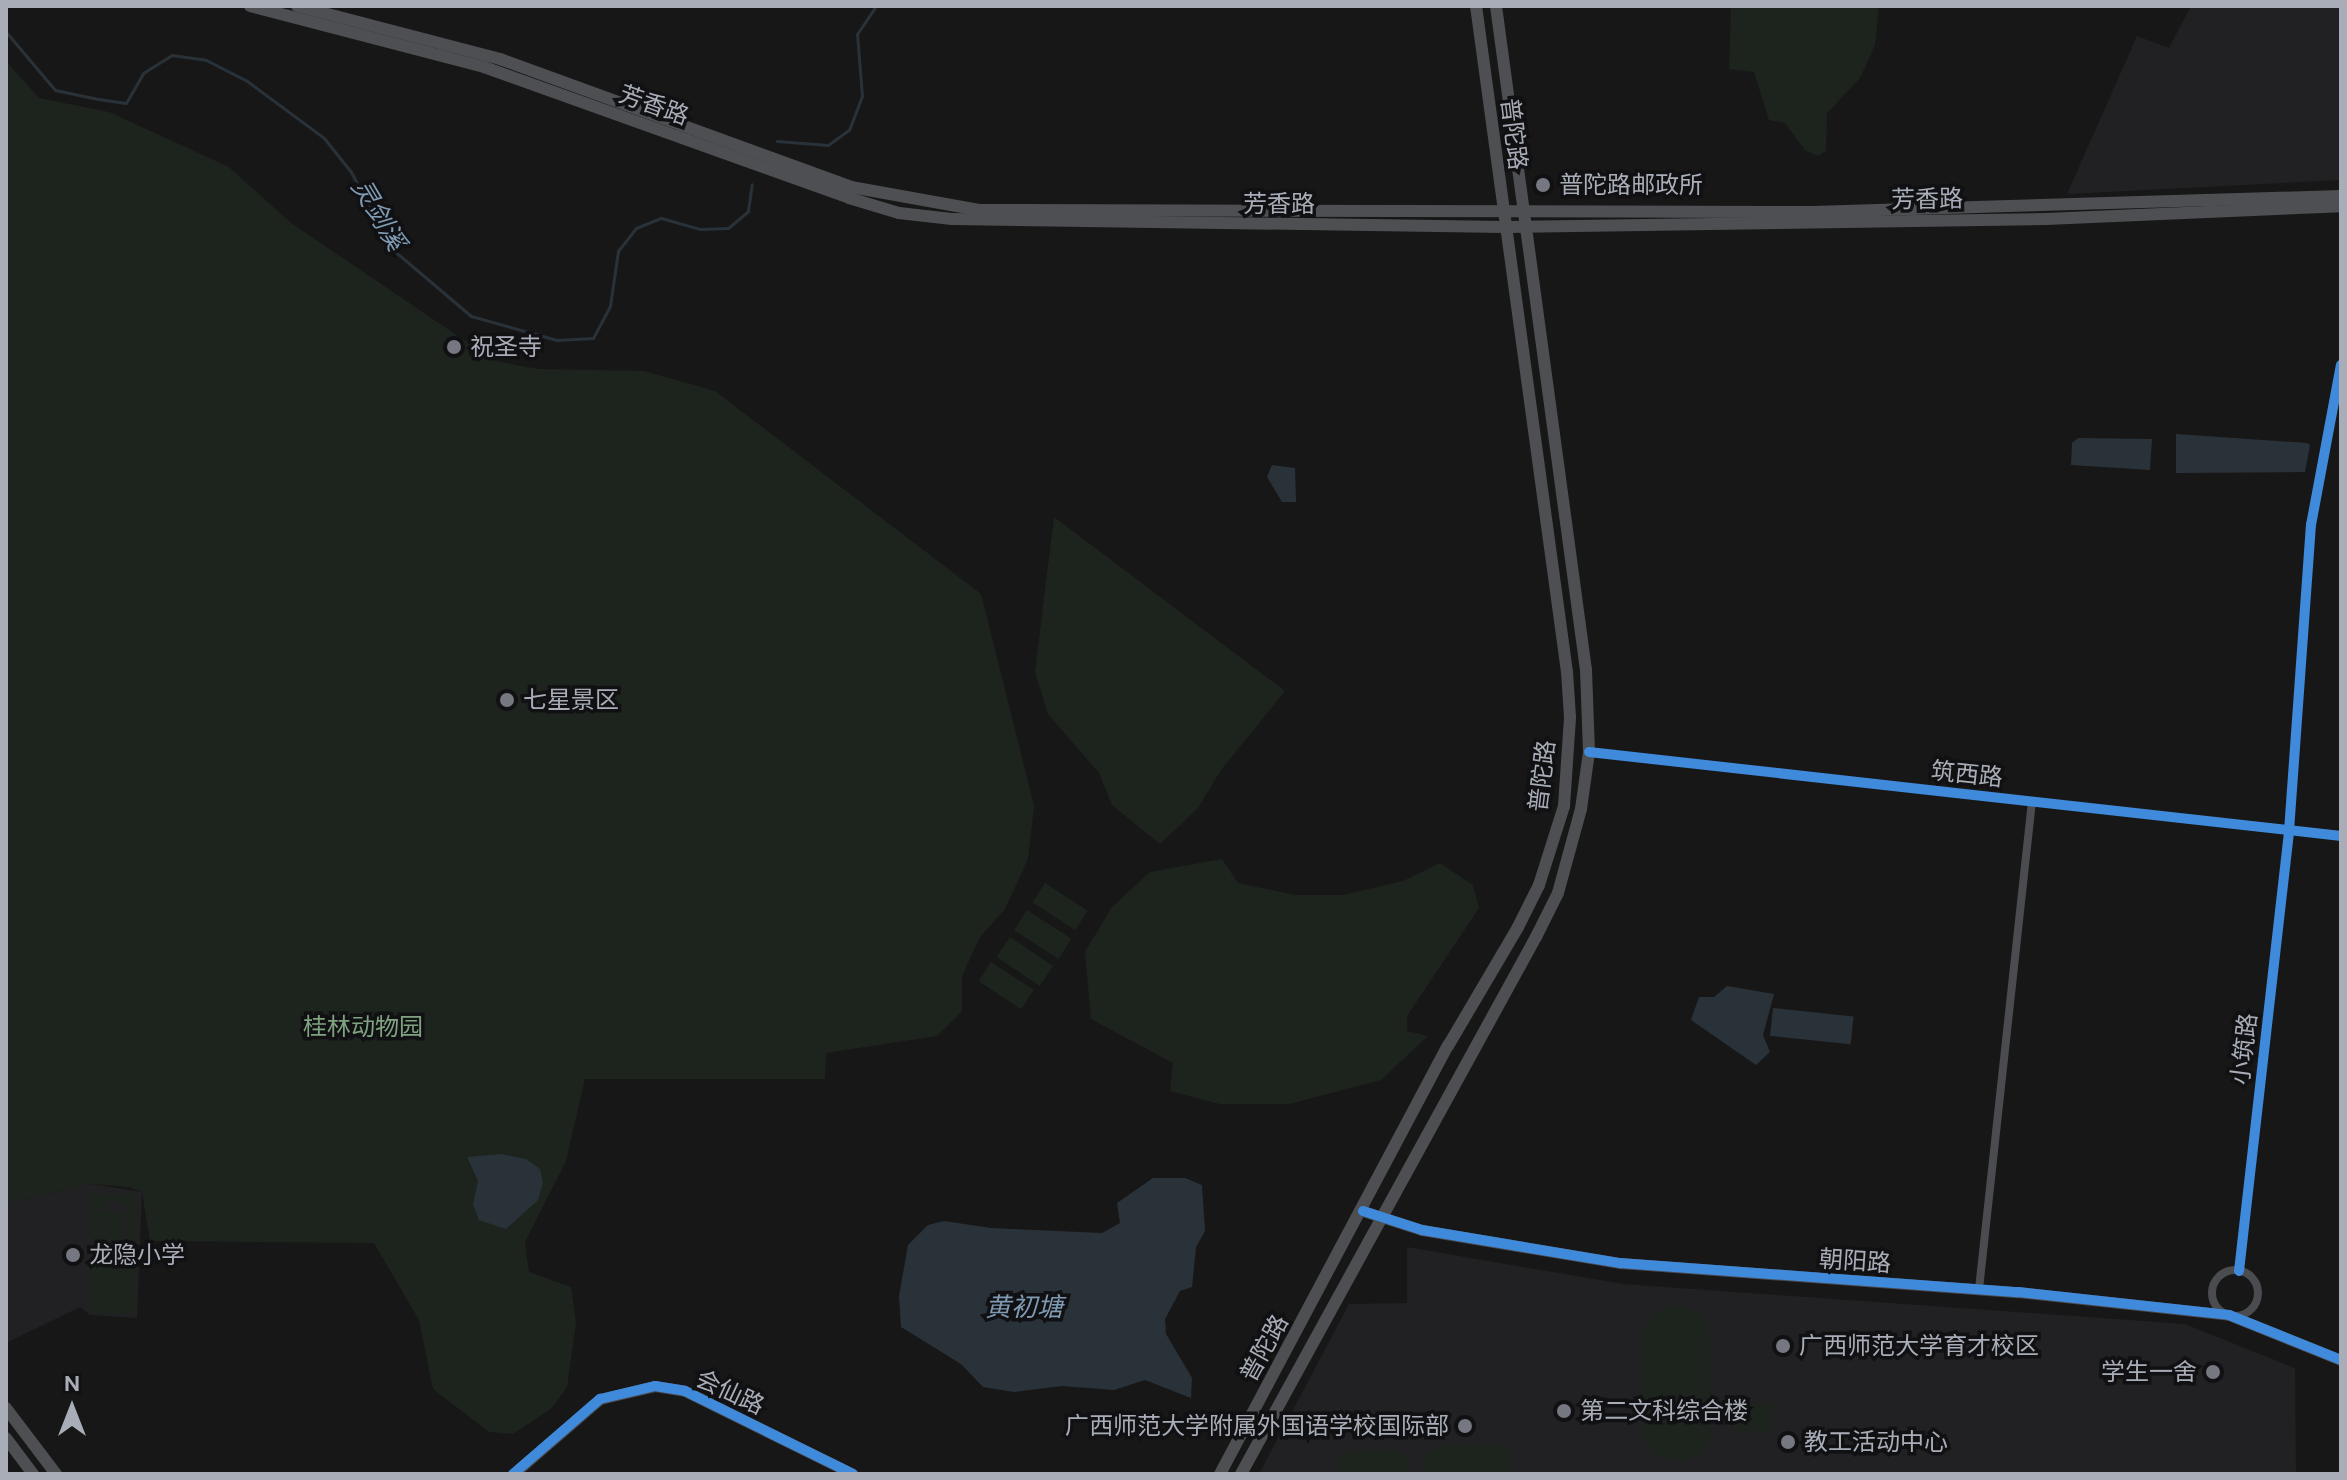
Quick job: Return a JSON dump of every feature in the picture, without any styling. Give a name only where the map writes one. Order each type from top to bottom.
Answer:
[{"type":"main road","name":"芳香路","points":[[250,6],[484,67],[899,213],[1118,225],[1504,227],[2046,219],[2341,206]]},
{"type":"main road","name":"芳香路","points":[[297,6],[500,59],[823,177],[904,200],[979,210],[1502,213],[2015,210],[2341,196]]},
{"type":"main road","name":"普陀路","points":[[1220,1474],[1539,885],[1564,806],[1570,731],[1567,672],[1476,6]]},
{"type":"main road","name":"普陀路","points":[[1241,1474],[1558,893],[1578,822],[1589,752],[1586,670],[1496,6]]},
{"type":"main road","points":[[6,1408],[56,1474]]},
{"type":"main road","points":[[6,1438],[33,1474]]},
{"type":"street","name":"小筑路","points":[[2239,1271],[2289,831],[2311,525],[2341,365]]},
{"type":"street","name":"筑西路","points":[[1589,752],[2341,836]]},
{"type":"street","points":[[1979,1289],[2032,802]]},
{"type":"street","name":"朝阳路","points":[[1363,1211],[1380,1220],[1620,1263],[1979,1289],[2229,1315],[2341,1360]]},
{"type":"street","points":[[2239,1271],[2256,1284],[2258,1298],[2250,1311],[2229,1315],[2217,1307],[2212,1292],[2224,1273],[2239,1271]]},
{"type":"street","name":"会仙路","points":[[513,1474],[600,1399],[655,1386],[685,1391],[853,1474]]},
{"type":"shaded area","points":[[2191,6],[2341,8],[2341,180],[2067,194],[2137,36],[2169,48]]},
{"type":"shaded area","name":"龙隐小学","points":[[92,1184],[142,1192],[137,1318],[90,1315],[80,1307],[6,1343],[6,1203]]},
{"type":"shaded area","name":"广西师范大学育才校区","points":[[1407,1247],[1623,1284],[2185,1324],[2295,1368],[2296,1474],[1259,1474],[1349,1304],[1407,1303]]},
{"type":"green space","points":[[1731,6],[1879,6],[1875,45],[1860,78],[1827,113],[1826,151],[1818,156],[1805,150],[1785,123],[1769,120],[1754,72],[1729,69]]},
{"type":"green space","name":"七星景区","points":[[6,61],[39,98],[109,112],[229,167],[291,223],[495,361],[538,369],[644,371],[715,391],[981,594],[1034,806],[1028,859],[1005,909],[980,937],[962,976],[962,1011],[937,1036],[826,1053],[825,1079],[585,1079],[566,1161],[525,1242],[529,1272],[571,1287],[576,1323],[567,1387],[552,1408],[513,1434],[489,1432],[433,1389],[419,1320],[374,1243],[150,1241],[142,1192],[128,1187],[92,1184],[6,1203]]},
{"type":"green space","points":[[1054,517],[1285,691],[1221,770],[1198,808],[1160,844],[1112,805],[1099,773],[1048,714],[1035,672]]},
{"type":"green space","points":[[1222,859],[1238,883],[1295,895],[1343,895],[1403,881],[1440,863],[1473,885],[1479,908],[1407,1016],[1407,1031],[1428,1036],[1381,1080],[1289,1104],[1220,1104],[1170,1091],[1173,1063],[1091,1019],[1085,952],[1112,907],[1150,872]]},
{"type":"green space","points":[[1045,883],[1088,911],[1075,930],[1032,902]]},
{"type":"green space","points":[[1027,910],[1071,939],[1058,959],[1014,930]]},
{"type":"green space","points":[[1010,937],[1053,966],[1040,986],[997,957]]},
{"type":"green space","points":[[991,962],[1034,990],[1021,1009],[978,981]]},
{"type":"green space","points":[[92,1194],[136,1194],[134,1314],[90,1314]],"holes":[[[108,1201],[119,1201],[126,1209],[126,1254],[100,1253],[100,1211]]]},
{"type":"green space","points":[[103,1211],[123,1212],[121,1251],[101,1250]]},
{"type":"green space","points":[[1676,1304],[1698,1312],[1710,1332],[1711,1438],[1699,1455],[1678,1462],[1657,1456],[1642,1438],[1642,1331],[1654,1312]]},
{"type":"green space","points":[[1734,1403],[1773,1403],[1773,1431],[1734,1431]]},
{"type":"green space","points":[[1440,1445],[1509,1445],[1509,1474],[1424,1474],[1422,1458]]},
{"type":"green space","points":[[1351,1451],[1401,1451],[1408,1457],[1408,1474],[1337,1474],[1339,1457]]},
{"type":"water","points":[[2176,434],[2307,443],[2310,445],[2305,472],[2176,473]]},
{"type":"water","points":[[2078,438],[2152,439],[2150,470],[2071,465],[2072,443]]},
{"type":"water","points":[[1272,465],[1295,468],[1296,502],[1282,502],[1267,477]]},
{"type":"water","points":[[1727,986],[1774,994],[1763,1035],[1770,1052],[1756,1065],[1691,1020],[1699,997],[1714,997]]},
{"type":"water","points":[[1773,1008],[1854,1016],[1851,1044],[1770,1036]]},
{"type":"water","points":[[501,1154],[526,1159],[540,1169],[543,1183],[538,1200],[506,1229],[479,1220],[473,1204],[478,1181],[467,1157]]},
{"type":"water","name":"黄初塘","points":[[1153,1178],[1185,1178],[1202,1185],[1205,1231],[1196,1247],[1192,1287],[1180,1291],[1165,1319],[1166,1334],[1192,1378],[1191,1398],[1145,1380],[1114,1390],[1062,1386],[1014,1392],[983,1387],[961,1364],[901,1327],[899,1296],[908,1245],[928,1225],[944,1221],[991,1228],[1102,1233],[1120,1223],[1117,1203]]},
{"type":"waterway","name":"灵剑溪","points":[[777,141],[828,145],[849,130],[862,96],[857,34],[876,6]]},
{"type":"waterway","name":"灵剑溪","points":[[6,32],[55,90],[98,99],[126,103],[143,73],[172,55],[206,60],[247,81],[324,138],[351,172],[392,249],[471,316],[557,340],[593,338],[610,306],[618,251],[636,228],[661,218],[700,229],[728,228],[748,211],[752,184]]},
{"type":"cycle path","points":[[2239,1271],[2289,831],[2311,525],[2341,365]]},
{"type":"cycle path","points":[[1589,752],[2341,836]]},
{"type":"cycle path","points":[[1363,1211],[1422,1230],[1620,1263],[2018,1292],[2229,1315],[2341,1360]]},
{"type":"cycle path","points":[[513,1474],[600,1399],[655,1386],[685,1391],[853,1474]]},
{"type":"place","name":"普陀路邮政所","points":[[1543,185]]},
{"type":"place","name":"祝圣寺","points":[[454,347]]},
{"type":"place","name":"七星景区","points":[[507,700]]},
{"type":"place","name":"龙隐小学","points":[[73,1255]]},
{"type":"place","name":"广西师范大学育才校区","points":[[1783,1346]]},
{"type":"place","name":"学生一舍","points":[[2213,1372]]},
{"type":"place","name":"第二文科综合楼","points":[[1564,1411]]},
{"type":"place","name":"广西师范大学附属外国语学校国际部","points":[[1465,1426]]},
{"type":"place","name":"教工活动中心","points":[[1788,1442]]},
{"type":"park label","name":"桂林动物园","points":[[363,1027]]}]
